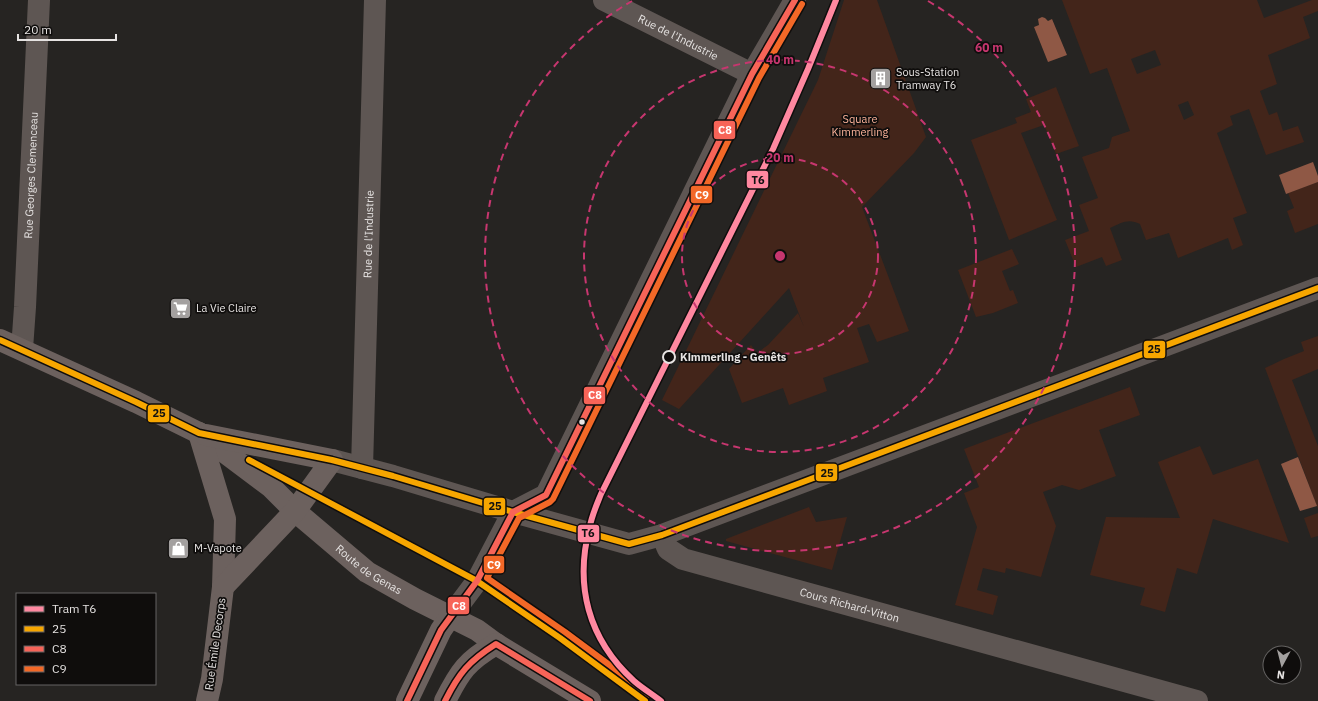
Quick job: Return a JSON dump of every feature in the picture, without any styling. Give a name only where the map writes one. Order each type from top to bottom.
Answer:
[{"type":"street","name":"Rue Georges Clemenceau","points":[[22,349],[38,0]]},
{"type":"street","name":"Rue de l'Industrie","points":[[362,468],[375,0]]},
{"type":"street","name":"Rue de l'Industrie","points":[[604,0],[752,74]]},
{"type":"street","points":[[407,701],[441,630],[477,581],[513,512],[546,495],[752,74],[795,0]]},
{"type":"street","points":[[199,433],[332,460],[629,544],[662,535],[1318,288]]},
{"type":"street","name":"Route de Genas","points":[[0,340],[199,433],[271,487],[295,511],[367,572],[477,630],[496,644],[590,701]]},
{"type":"street","name":"Rue Émile Decorps","points":[[199,433],[225,518],[223,587],[212,678],[207,701]]},
{"type":"street","points":[[295,511],[332,460]]},
{"type":"street","name":"Rue Émile Decorps","points":[[223,587],[295,511]]},
{"type":"street","name":"Cours Richard-Vitton","points":[[662,535],[668,549],[683,559],[1197,701]]},
{"type":"street","points":[[445,701],[463,669],[483,651],[496,644]]},
{"type":"green space","name":"Square Kimmerling","points":[[844,0],[877,0],[926,137],[914,153],[862,207],[909,331],[877,342],[869,324],[857,328],[869,362],[823,378],[827,391],[789,405],[783,388],[742,403],[729,369],[751,345],[757,353],[768,345],[798,313],[804,327],[789,288],[679,409],[662,400],[818,80]]},
{"type":"green space","points":[[1062,0],[1257,0],[1264,18],[1312,0],[1318,0],[1318,11],[1303,17],[1310,38],[1268,55],[1277,84],[1260,91],[1269,115],[1277,112],[1283,131],[1298,126],[1304,142],[1266,155],[1249,109],[1230,116],[1233,125],[1217,133],[1247,213],[1233,218],[1243,245],[1232,250],[1228,238],[1178,258],[1169,233],[1146,240],[1140,224],[1128,221],[1110,228],[1122,260],[1106,266],[1102,257],[1076,267],[1065,240],[1089,231],[1079,205],[1098,198],[1082,157],[1109,148],[1112,137],[1130,131],[1107,68],[1090,74]],"holes":[[[1155,50],[1161,65],[1137,74],[1131,59]],[[1188,101],[1194,115],[1184,120],[1178,105]]]},
{"type":"green space","points":[[1056,87],[1079,146],[1056,154],[1044,125],[1021,133],[1057,220],[1009,240],[971,140],[1017,123],[1015,118],[1031,112],[1026,99]]},
{"type":"green space","points":[[1318,182],[1318,224],[1295,233],[1287,211],[1294,208],[1288,193]]},
{"type":"green space","points":[[1012,249],[1019,264],[1002,271],[1010,291],[1013,290],[1018,303],[993,313],[976,317],[958,270]]},
{"type":"green space","points":[[1318,336],[1318,369],[1292,380],[1318,446],[1318,509],[1265,368],[1304,351],[1301,342]]},
{"type":"green space","points":[[1130,387],[1140,415],[1099,430],[1116,476],[1079,490],[1062,485],[1043,492],[1056,526],[1041,577],[1006,568],[1005,573],[983,568],[977,590],[998,596],[993,615],[955,605],[977,527],[964,493],[979,487],[964,449]]},
{"type":"green space","points":[[1200,446],[1213,475],[1258,459],[1289,543],[1213,519],[1197,574],[1177,568],[1165,612],[1140,605],[1145,588],[1090,575],[1106,517],[1180,518],[1158,462]]},
{"type":"green space","points":[[809,507],[816,522],[847,517],[832,570],[726,541],[726,539]]},
{"type":"green space","points":[[1318,513],[1318,536],[1311,538],[1304,518]]},
{"type":"shaded area","points":[[1042,17],[1048,21],[1052,19],[1067,55],[1048,62],[1034,27],[1039,25],[1038,19]]},
{"type":"shaded area","points":[[1313,162],[1318,176],[1318,182],[1286,194],[1279,175]]},
{"type":"shaded area","points":[[1298,457],[1317,506],[1300,511],[1281,464]]},
{"type":"tram line","name":"T6","points":[[661,701],[634,681],[618,665],[605,647],[596,629],[589,610],[585,590],[584,569],[585,548],[591,522],[601,494],[773,149],[836,0]]},
{"type":"transit line","name":"C8","points":[[513,512],[546,495],[752,74],[795,0]]},
{"type":"transit line","name":"C9","points":[[650,695],[565,632],[487,578],[519,518],[553,499],[759,78],[802,4]]},
{"type":"transit line","name":"25","points":[[0,340],[136,402],[199,433],[332,460],[393,476],[513,512],[629,544],[662,535],[1318,288]]},
{"type":"transit line","name":"25","points":[[249,460],[477,581],[560,638],[645,701]]},
{"type":"transit line","name":"C8","points":[[407,701],[441,630],[477,581],[513,512]]},
{"type":"transit line","name":"C8","points":[[445,701],[460,675],[466,668],[479,656],[496,644],[590,701]]},
{"type":"place","name":"Sous-Station Tramway T6","points":[[881,78]]},
{"type":"place","name":"La Vie Claire","points":[[181,308]]},
{"type":"place","name":"Kimmerling - Genêts","points":[[669,357]]},
{"type":"place","name":"M-Vapote","points":[[178,548]]}]
